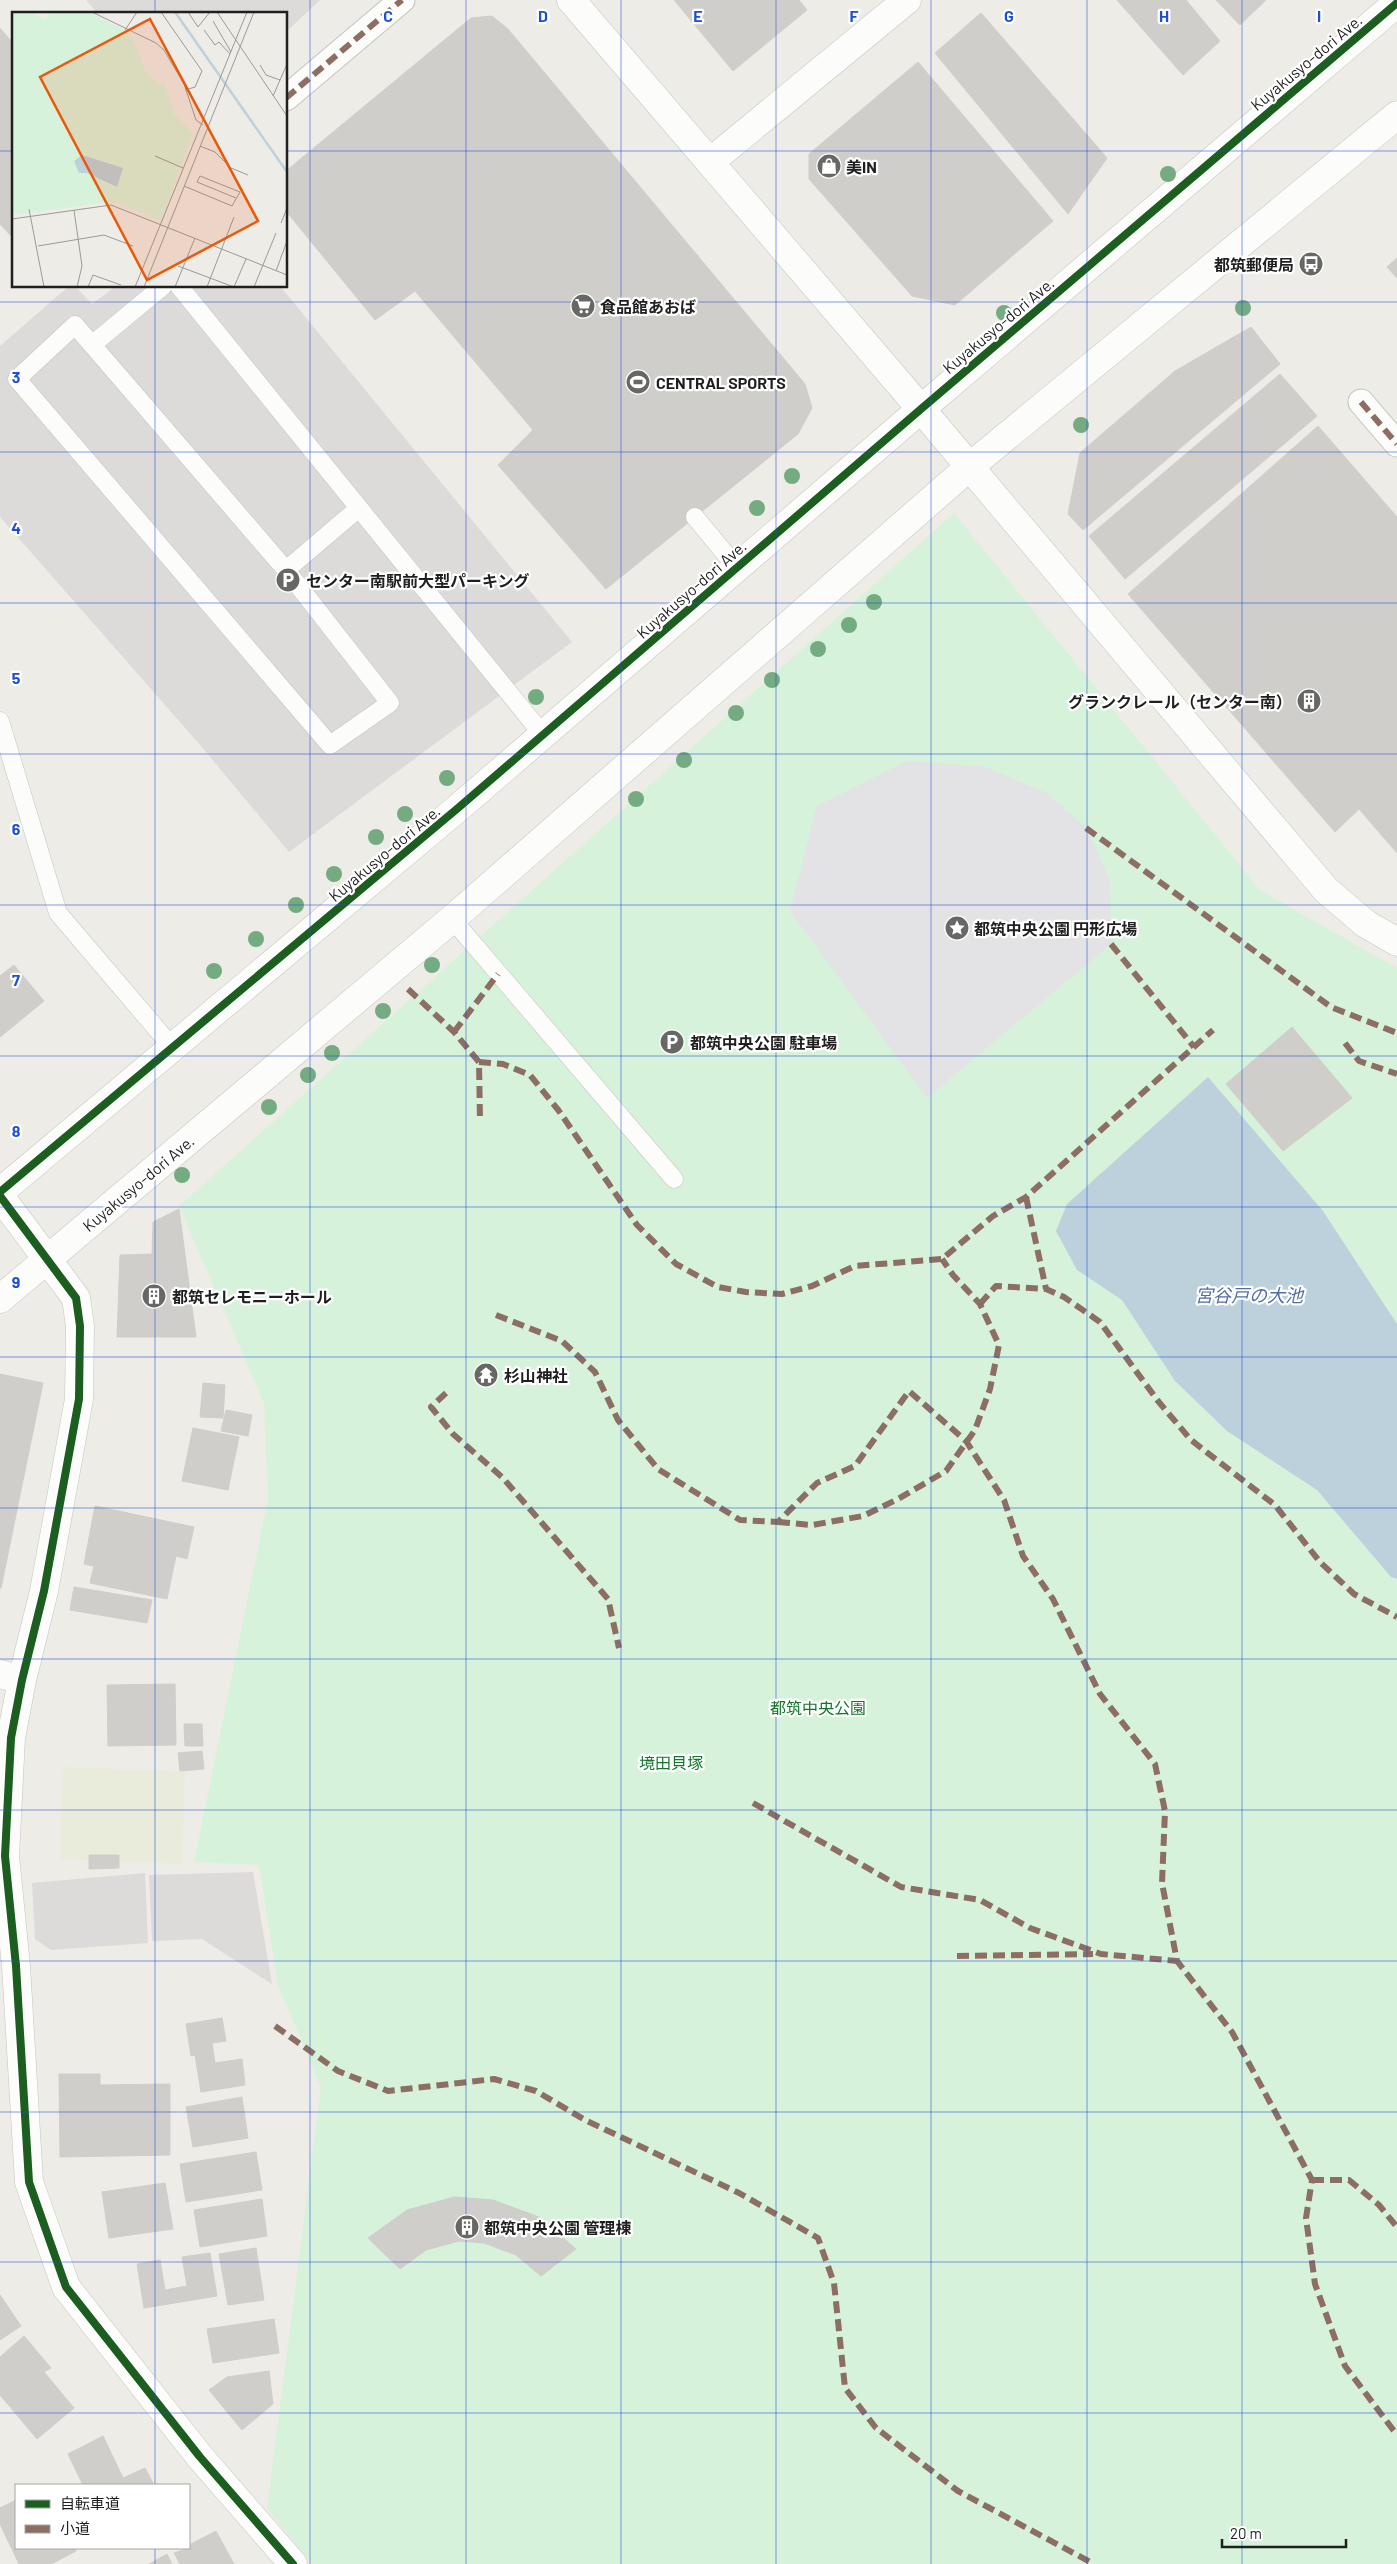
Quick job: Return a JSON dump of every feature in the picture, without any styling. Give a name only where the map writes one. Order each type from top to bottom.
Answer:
[{"type":"street","points":[[288,96],[402,0]]},
{"type":"street","points":[[570,0],[921,409],[968,468],[1326,890],[1366,924],[1397,942]]},
{"type":"street","points":[[710,162],[907,0]]},
{"type":"street","name":"Kuyakusyo-dori Ave.","points":[[0,1194],[544,735],[921,409],[1397,3]]},
{"type":"street","name":"Kuyakusyo-dori Ave.","points":[[0,1299],[452,919],[968,468],[1397,115]]},
{"type":"street","points":[[1361,402],[1397,444]]},
{"type":"street","points":[[0,1194],[76,1298],[80,1326],[79,1399],[44,1591],[11,1677],[11,1738],[5,1856],[16,1966],[29,2182],[66,2287],[200,2457],[293,2564]]},
{"type":"lane","points":[[93,344],[161,288]]},
{"type":"lane","points":[[181,288],[544,735]]},
{"type":"lane","points":[[75,325],[93,344],[286,570],[390,703],[330,745],[17,379],[75,325]]},
{"type":"lane","points":[[286,570],[359,508]]},
{"type":"lane","points":[[694,517],[737,568]]},
{"type":"lane","points":[[0,721],[58,913],[172,1047]]},
{"type":"lane","points":[[452,919],[674,1179]]},
{"type":"shaded area","points":[[86,0],[320,0],[288,30],[288,12],[96,12]]},
{"type":"shaded area","name":"センター南駅前大型パーキング","points":[[67,288],[77,288],[92,304],[113,288],[282,288],[572,642],[289,852],[201,746],[0,517],[0,346]]},
{"type":"shaded area","name":"都筑中央公園 円形広場","points":[[907,761],[983,766],[1047,793],[1086,828],[1110,880],[1111,944],[927,1098],[790,911],[817,806]]},
{"type":"shaded area","points":[[253,1872],[272,1984],[202,1939],[152,1941],[149,1875]]},
{"type":"shaded area","points":[[145,1873],[148,1943],[51,1950],[35,1939],[32,1883]]},
{"type":"green space","name":"都筑中央公園","points":[[954,513],[1260,890],[1397,968],[1397,2564],[312,2564],[267,2508],[321,2087],[278,1985],[259,1865],[194,1862],[268,1499],[264,1403],[179,1206]]},
{"type":"green space","points":[[63,1767],[185,1772],[182,1864],[60,1859]]},
{"type":"water","name":"宮谷戸の大池","points":[[1208,1077],[1323,1211],[1397,1324],[1397,1579],[1391,1577],[1317,1490],[1227,1431],[1175,1381],[1122,1300],[1077,1270],[1056,1231],[1067,1204]]},
{"type":"building","points":[[674,0],[799,0],[807,10],[733,71]]},
{"type":"building","points":[[1117,0],[1186,0],[1220,41],[1183,75]]},
{"type":"building","points":[[1216,0],[1266,0],[1240,25]]},
{"type":"building","points":[[981,13],[1107,158],[1068,214],[935,53]]},
{"type":"building","name":"食品館あおば","points":[[492,16],[508,29],[805,384],[812,408],[798,434],[606,589],[498,465],[533,430],[415,291],[375,320],[288,213],[288,169],[471,18]]},
{"type":"building","points":[[0,28],[12,43],[12,237],[0,224]]},
{"type":"building","points":[[918,62],[1053,221],[955,305],[912,296],[809,179],[809,154]]},
{"type":"building","points":[[1397,258],[1397,278],[1387,267]]},
{"type":"building","points":[[1251,327],[1280,364],[1083,530],[1068,514],[1080,453],[1175,371]]},
{"type":"building","points":[[1280,374],[1317,416],[1125,579],[1089,536]]},
{"type":"building","name":"グランクレール（センター南）","points":[[1318,426],[1397,517],[1397,853],[1359,809],[1335,832],[1128,594]]},
{"type":"building","points":[[14,965],[44,1001],[0,1037],[0,976]]},
{"type":"building","points":[[1292,1027],[1352,1098],[1283,1151],[1226,1084]]},
{"type":"building","name":"都筑セレモニーホール","points":[[179,1209],[196,1337],[117,1337],[120,1255],[152,1254],[153,1222]]},
{"type":"building","points":[[0,1374],[43,1383],[1,1588],[0,1588]]},
{"type":"building","points":[[203,1383],[225,1385],[223,1418],[200,1417]]},
{"type":"building","points":[[226,1410],[252,1415],[248,1436],[221,1431]]},
{"type":"building","points":[[193,1428],[239,1437],[228,1490],[182,1481]]},
{"type":"building","points":[[95,1506],[194,1527],[187,1559],[176,1556],[167,1599],[90,1583],[94,1566],[84,1564]]},
{"type":"building","points":[[74,1587],[152,1600],[147,1623],[70,1610]]},
{"type":"building","points":[[175,1684],[176,1745],[108,1746],[107,1685]]},
{"type":"building","points":[[184,1724],[202,1724],[203,1746],[185,1746]]},
{"type":"building","points":[[202,1751],[204,1769],[180,1771],[178,1753]]},
{"type":"building","points":[[89,1855],[119,1855],[119,1868],[89,1869]]},
{"type":"building","points":[[222,2018],[226,2041],[212,2043],[215,2063],[242,2059],[245,2085],[201,2092],[195,2055],[191,2056],[186,2024]]},
{"type":"building","points":[[59,2074],[100,2074],[100,2085],[170,2084],[170,2155],[60,2157]]},
{"type":"building","points":[[242,2097],[248,2138],[193,2147],[186,2107]]},
{"type":"building","points":[[256,2152],[262,2190],[186,2202],[180,2164]]},
{"type":"building","points":[[165,2183],[173,2229],[109,2238],[102,2192]]},
{"type":"building","name":"都筑中央公園 管理棟","points":[[454,2197],[493,2200],[539,2217],[576,2249],[541,2276],[516,2255],[484,2243],[459,2241],[426,2250],[400,2269],[368,2238],[407,2210]]},
{"type":"building","points":[[262,2199],[267,2236],[200,2247],[194,2210]]},
{"type":"building","points":[[256,2248],[264,2300],[228,2305],[219,2254]]},
{"type":"building","points":[[210,2253],[217,2296],[144,2308],[137,2264],[160,2260],[165,2290],[187,2286],[182,2257]]},
{"type":"building","points":[[0,2295],[21,2326],[0,2340]]},
{"type":"building","points":[[274,2319],[279,2353],[213,2363],[207,2329]]},
{"type":"building","points":[[24,2336],[51,2368],[44,2372],[74,2408],[37,2439],[0,2395],[0,2357]]},
{"type":"building","points":[[269,2371],[273,2404],[242,2430],[209,2390],[227,2377]]},
{"type":"building","points":[[103,2436],[123,2478],[145,2468],[153,2484],[83,2484],[68,2454]]},
{"type":"building","points":[[15,2500],[15,2549],[75,2549],[76,2551],[51,2564],[19,2564],[0,2524],[0,2508]]},
{"type":"building","points":[[216,2531],[234,2564],[180,2564],[174,2553],[190,2549],[190,2544]]},
{"type":"building","points":[[167,2554],[172,2564],[149,2564]]},
{"type":"marked path","points":[[288,96],[402,0]]},
{"type":"marked path","points":[[1361,402],[1397,444]]},
{"type":"marked path","points":[[1086,828],[1331,1007],[1397,1033]]},
{"type":"marked path","points":[[1111,944],[1194,1047]]},
{"type":"marked path","points":[[454,1032],[498,974]]},
{"type":"marked path","points":[[408,989],[454,1032],[479,1062],[480,1121]]},
{"type":"marked path","points":[[479,1062],[503,1064],[530,1075],[559,1111],[637,1225],[676,1264],[718,1287],[746,1292],[782,1294],[812,1286],[855,1266],[942,1259],[993,1216],[1026,1197],[1213,1030]]},
{"type":"marked path","points":[[1345,1043],[1359,1061],[1397,1074]]},
{"type":"marked path","points":[[1026,1197],[1046,1289]]},
{"type":"marked path","points":[[778,1522],[812,1525],[863,1516],[898,1499],[946,1471],[975,1430],[990,1389],[999,1345],[980,1304],[953,1275],[942,1259]]},
{"type":"marked path","points":[[980,1304],[996,1286],[1046,1289],[1064,1297],[1100,1322],[1158,1401],[1191,1440],[1275,1505],[1320,1562],[1354,1594],[1397,1617]]},
{"type":"marked path","points":[[496,1315],[562,1341],[595,1372],[618,1420],[658,1469],[740,1520],[778,1522],[817,1483],[855,1466],[909,1391],[966,1441],[1004,1500],[1023,1556],[1053,1599],[1100,1694],[1155,1764],[1165,1811],[1162,1883],[1177,1961],[1232,2032],[1312,2180],[1306,2218],[1315,2284],[1345,2366],[1397,2435]]},
{"type":"marked path","points":[[446,1393],[431,1407],[453,1434],[502,1477],[608,1599],[619,1648]]},
{"type":"marked path","points":[[753,1803],[901,1887],[980,1900],[1030,1928],[1101,1954],[1177,1961]]},
{"type":"marked path","points":[[957,1956],[1093,1954]]},
{"type":"marked path","points":[[275,2026],[338,2071],[388,2091],[494,2079],[536,2091],[585,2120],[739,2193],[818,2238],[834,2283],[845,2388],[876,2428],[958,2491],[1094,2564]]},
{"type":"marked path","points":[[1312,2180],[1349,2180],[1379,2205],[1397,2227]]},
{"type":"cycle path","points":[[0,1192],[458,808],[921,409],[1397,3]]},
{"type":"cycle path","points":[[0,1196],[76,1298],[80,1326],[79,1399],[44,1591],[22,1680],[11,1738],[5,1856],[16,1966],[29,2182],[66,2287],[200,2457],[293,2564]]},
{"type":"place","name":"美IN","points":[[829,166]]},
{"type":"place","name":"都筑郵便局","points":[[1311,264]]},
{"type":"place","name":"食品館あおば","points":[[583,306]]},
{"type":"place","name":"CENTRAL SPORTS","points":[[638,382]]},
{"type":"place","name":"センター南駅前大型パーキング","points":[[288,580]]},
{"type":"place","name":"グランクレール（センター南）","points":[[1309,701]]},
{"type":"place","name":"都筑中央公園 円形広場","points":[[957,928]]},
{"type":"place","name":"都筑中央公園 駐車場","points":[[672,1042]]},
{"type":"place","name":"都筑セレモニーホール","points":[[154,1296]]},
{"type":"place","name":"杉山神社","points":[[486,1375]]},
{"type":"place","name":"都筑中央公園 管理棟","points":[[467,2227]]},
{"type":"park label","name":"境田貝塚","points":[[671,1762]]}]
